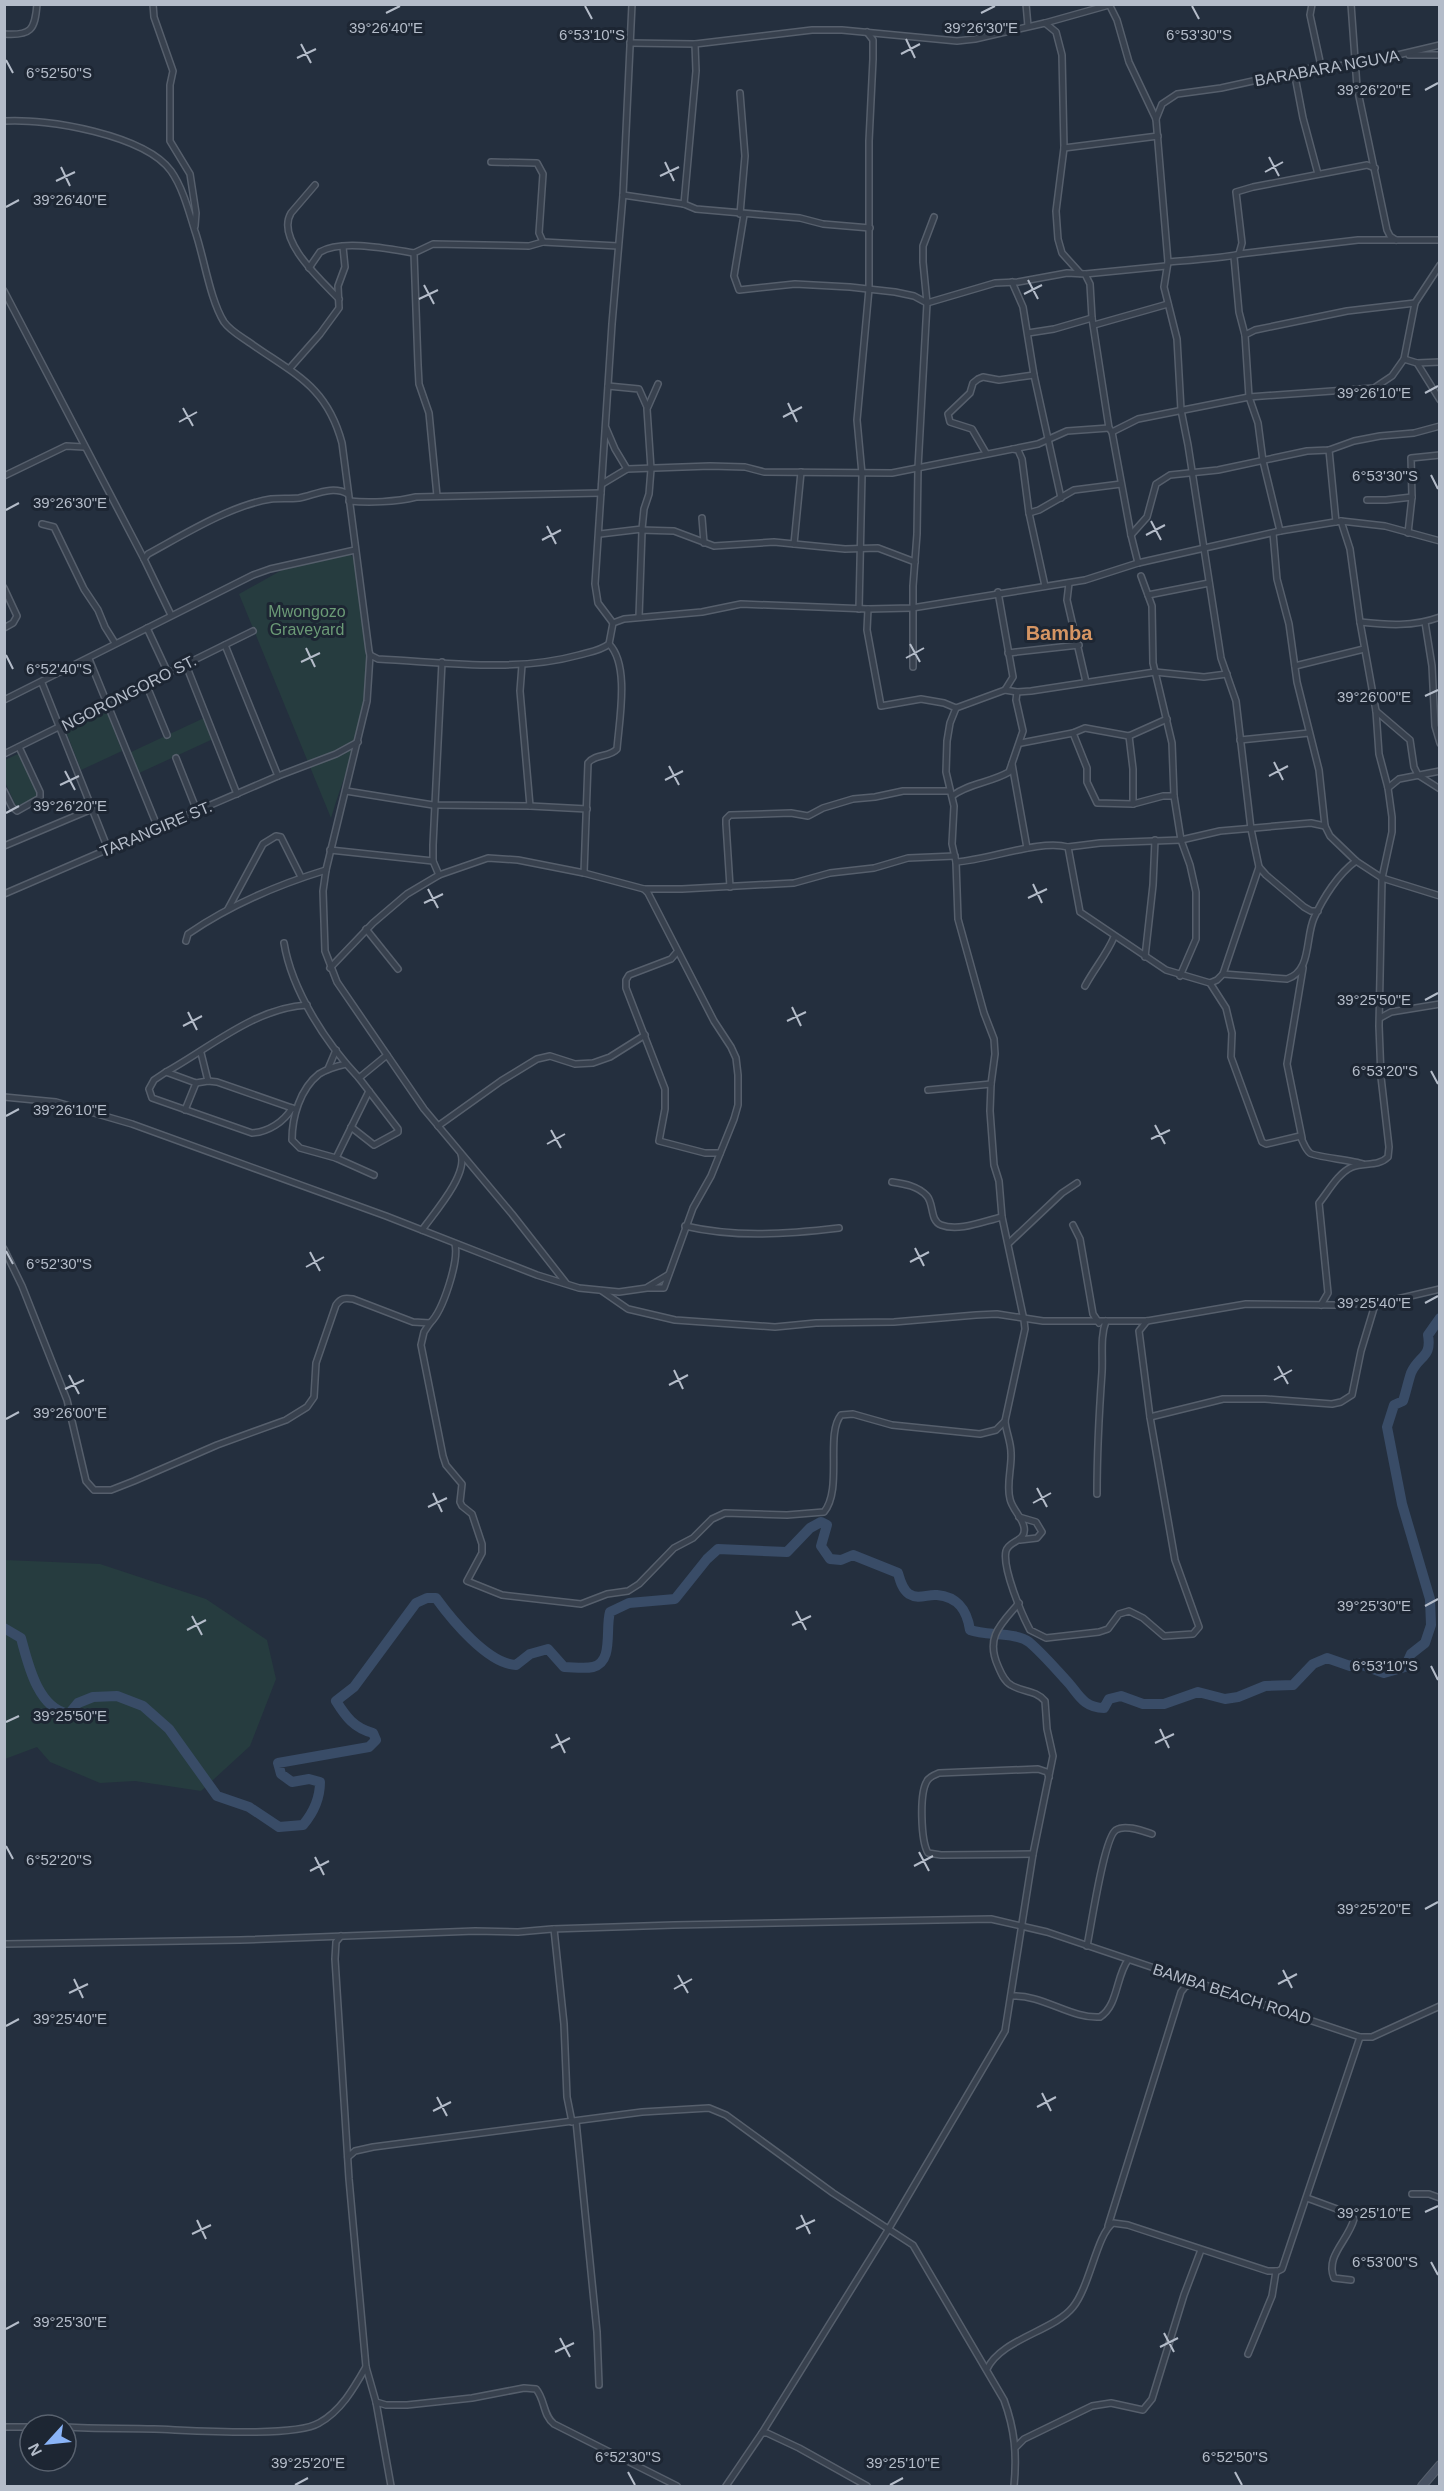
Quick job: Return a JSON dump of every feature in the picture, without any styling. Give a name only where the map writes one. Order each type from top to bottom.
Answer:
[{"type":"main road","points":[[1422,2487],[1440,2465]]},
{"type":"street","points":[[153,4],[154,17],[173,71],[170,85],[170,141],[190,174],[196,213],[195,230]]},
{"type":"street","points":[[370,655],[378,659],[522,665],[569,658],[602,649],[609,644],[613,623],[598,603],[596,593],[608,386],[623,195],[632,4]]},
{"type":"street","points":[[1026,4],[1028,26]]},
{"type":"street","points":[[1312,4],[1310,15],[1321,66]]},
{"type":"street","points":[[1351,4],[1358,87],[1387,230],[1390,236],[1398,241]]},
{"type":"street","points":[[4,34],[18,35],[31,30],[34,26],[38,5]]},
{"type":"street","points":[[630,43],[695,44],[812,30],[867,32],[957,41],[1045,23],[1109,5],[1117,20],[1136,79],[1156,119],[1167,264],[1164,287],[1177,339],[1180,410],[1193,474],[1221,658],[1236,701],[1251,829],[1259,867],[1304,908],[1318,911]]},
{"type":"street","points":[[1045,23],[1056,32],[1062,55],[1064,148],[1056,211],[1058,238],[1062,253],[1090,284],[1093,321],[1111,430],[1138,562]]},
{"type":"street","points":[[867,32],[873,40]]},
{"type":"street","points":[[859,609],[862,474],[857,420],[868,289],[869,141],[875,33]]},
{"type":"street","points":[[684,204],[696,71],[695,44]]},
{"type":"street","name":"BARABARA NGUVA","points":[[1156,119],[1162,104],[1177,94],[1221,88],[1321,66],[1355,65],[1440,45]]},
{"type":"street","points":[[1404,54],[1440,56]]},
{"type":"street","points":[[1294,71],[1303,118],[1318,174]]},
{"type":"street","points":[[740,93],[745,156],[742,214],[734,276],[739,290],[795,284],[868,289],[914,296],[927,303],[995,283],[1358,240],[1440,240]]},
{"type":"street","points":[[4,121],[67,125],[116,139],[151,155],[171,171],[195,230],[218,309],[225,322],[261,351],[290,368],[313,387],[338,428],[370,655],[367,701],[326,870],[323,891],[325,951],[330,968],[348,999],[438,1126],[566,1283]]},
{"type":"street","points":[[1064,148],[1158,136]]},
{"type":"street","points":[[1367,165],[1373,159]]},
{"type":"street","points":[[491,162],[537,163],[541,166],[543,174],[539,234],[543,242]]},
{"type":"street","points":[[1375,168],[1367,165],[1236,192],[1242,243],[1236,255],[1239,312],[1245,336],[1249,397],[1258,423],[1276,532],[1276,571],[1309,734],[1319,770],[1326,826],[1330,836],[1356,861],[1382,878],[1440,896]]},
{"type":"street","points":[[315,185],[288,218],[288,228],[296,250],[309,268],[339,299]]},
{"type":"street","points":[[623,195],[684,204],[696,209],[800,218],[823,224],[870,228]]},
{"type":"street","points":[[913,667],[912,608],[918,534],[918,468],[927,303],[923,246],[934,217]]},
{"type":"street","points":[[309,268],[320,252],[325,249],[343,247],[381,247],[414,253],[433,244],[529,246],[543,242],[618,246]]},
{"type":"street","points":[[290,368],[339,308],[338,286],[345,267],[343,247]]},
{"type":"street","points":[[414,253],[419,384],[429,413],[437,496]]},
{"type":"street","points":[[602,484],[627,469],[710,466],[745,467],[764,472],[892,473],[1038,444],[1067,431],[1111,430],[1138,419],[1249,397],[1374,388],[1392,376],[1404,359],[1415,303],[1440,265]]},
{"type":"street","points":[[1012,282],[1023,307],[1047,439],[1062,498]]},
{"type":"street","points":[[4,291],[171,615]]},
{"type":"street","points":[[1245,336],[1255,330],[1347,310],[1415,303]]},
{"type":"street","points":[[1028,333],[1168,304]]},
{"type":"street","points":[[1404,359],[1417,363],[1440,362]]},
{"type":"street","points":[[1417,363],[1440,400]]},
{"type":"street","points":[[986,453],[972,429],[948,420],[948,414],[970,393],[973,383],[978,379],[983,377],[999,380],[1034,375]]},
{"type":"street","points":[[647,409],[658,384]]},
{"type":"street","points":[[608,386],[639,389],[647,409],[651,469],[650,494],[641,531],[639,617]]},
{"type":"street","points":[[606,425],[615,449],[627,469]]},
{"type":"street","points":[[1131,535],[1147,517],[1156,484],[1170,475],[1193,474],[1307,451],[1329,450],[1363,440],[1414,433],[1440,426]]},
{"type":"street","points":[[4,476],[66,446],[84,447]]},
{"type":"street","points":[[1011,448],[1018,450],[1022,459],[1029,513],[1045,586]]},
{"type":"street","points":[[1321,1305],[1328,1293],[1319,1203],[1347,1170],[1363,1164],[1383,1163],[1388,1157],[1389,1147],[1381,1077],[1380,1018],[1382,878],[1392,832],[1388,788],[1379,754],[1376,711],[1364,649],[1350,549],[1339,522],[1329,450]]},
{"type":"street","points":[[1408,533],[1412,496],[1412,458],[1440,454]]},
{"type":"street","points":[[794,544],[801,472]]},
{"type":"street","points":[[1029,513],[1039,510],[1074,490],[1121,484]]},
{"type":"street","points":[[144,559],[148,554],[201,525],[251,504],[271,499],[302,497],[312,493],[336,490],[362,502],[437,496],[602,493]]},
{"type":"street","points":[[1367,500],[1412,496]]},
{"type":"street","points":[[702,518],[704,543]]},
{"type":"street","points":[[613,623],[639,617],[702,612],[741,603],[859,609],[912,608],[998,592],[1069,583],[1138,562],[1276,532],[1339,522],[1385,526],[1440,541]]},
{"type":"street","points":[[42,524],[54,527],[84,589],[115,643]]},
{"type":"street","points":[[600,534],[674,531],[704,543],[726,546],[774,542],[859,549],[878,548],[915,562]]},
{"type":"street","points":[[4,700],[261,572],[355,550]]},
{"type":"street","points":[[1141,576],[1152,606],[1155,672],[1161,688],[1172,743],[1174,796],[1181,840],[1196,892],[1196,939],[1180,976]]},
{"type":"street","points":[[1069,583],[1067,600],[1086,682]]},
{"type":"street","points":[[1148,595],[1162,590],[1209,583]]},
{"type":"street","points":[[4,588],[17,616],[13,623],[4,628]]},
{"type":"street","points":[[998,592],[1013,677],[1005,690]]},
{"type":"street","points":[[868,609],[867,630],[881,706],[921,699],[944,703],[956,708],[1005,690],[1017,692],[1155,672],[1204,677],[1227,674]]},
{"type":"street","points":[[1360,622],[1404,625],[1440,617]]},
{"type":"street","points":[[1425,622],[1432,666],[1432,710],[1440,743]]},
{"type":"street","points":[[147,628],[168,673]]},
{"type":"street","name":"NGORONGORO ST.","points":[[4,754],[253,632]]},
{"type":"street","points":[[584,873],[588,763],[591,759],[610,755],[617,749],[621,677],[618,656],[609,644]]},
{"type":"street","points":[[225,645],[278,776]]},
{"type":"street","points":[[1008,653],[1079,645]]},
{"type":"street","points":[[1295,666],[1364,649]]},
{"type":"street","points":[[89,659],[158,828]]},
{"type":"street","points":[[439,875],[433,861],[433,806],[442,662]]},
{"type":"street","points":[[186,665],[237,794]]},
{"type":"street","points":[[522,665],[520,691],[530,806]]},
{"type":"street","points":[[42,683],[108,849]]},
{"type":"street","points":[[146,684],[167,735]]},
{"type":"street","points":[[730,887],[726,819],[730,815],[774,813],[808,816],[823,808],[853,799],[903,791],[950,793],[974,783],[986,783],[1009,772],[1021,743],[1023,731],[1016,700],[1017,692]]},
{"type":"street","points":[[956,708],[950,723],[947,741],[946,772],[955,818],[952,844],[956,859],[958,919],[984,1013],[994,1038],[994,1067],[991,1084],[994,1165],[999,1181],[1002,1217],[1025,1329],[1005,1421],[1006,1437],[1011,1450],[1009,1498],[1024,1527],[1020,1540]]},
{"type":"street","points":[[1376,711],[1410,740],[1414,766],[1418,775],[1440,789]]},
{"type":"street","points":[[1021,743],[1073,733],[1085,728],[1129,736],[1167,719]]},
{"type":"street","points":[[1073,733],[1087,768],[1087,782],[1097,803],[1132,804],[1163,796],[1174,796]]},
{"type":"street","points":[[1240,740],[1309,734]]},
{"type":"street","points":[[1129,736],[1133,769],[1132,804]]},
{"type":"street","name":"TARANGIRE ST.","points":[[4,894],[308,763],[336,754],[358,742]]},
{"type":"street","points":[[4,791],[12,807],[17,811],[40,798],[40,792],[20,747]]},
{"type":"street","points":[[176,758],[197,811]]},
{"type":"street","points":[[1012,762],[1028,848]]},
{"type":"street","points":[[1388,788],[1396,780],[1440,771]]},
{"type":"street","points":[[346,791],[433,806],[530,806],[587,809]]},
{"type":"street","points":[[4,846],[92,809]]},
{"type":"street","points":[[330,968],[390,907],[439,875],[470,863],[498,858],[584,873],[644,889],[730,887],[762,883],[794,883],[830,873],[874,868],[908,858],[956,859],[1004,854],[1038,846],[1068,847],[1181,840],[1220,831],[1311,823],[1326,826]]},
{"type":"street","points":[[228,909],[263,844],[276,836],[281,837],[285,843],[301,877]]},
{"type":"street","points":[[1145,957],[1153,885],[1155,840]]},
{"type":"street","points":[[1068,847],[1080,912],[1166,970],[1210,983],[1223,974],[1259,867]]},
{"type":"street","points":[[330,850],[433,861]]},
{"type":"street","points":[[1356,861],[1338,879],[1313,920],[1287,1064],[1302,1137],[1307,1150],[1313,1155],[1363,1164]]},
{"type":"street","points":[[186,941],[188,934],[228,909],[301,877],[326,870]]},
{"type":"street","points":[[4,1097],[56,1102],[132,1124],[566,1283],[602,1292],[647,1288],[668,1275],[685,1226],[720,1153],[738,1105],[736,1058],[644,889]]},
{"type":"street","points":[[366,929],[398,969]]},
{"type":"street","points":[[1084,986],[1099,960],[1109,949],[1114,937]]},
{"type":"street","points":[[284,943],[295,983],[308,1005],[336,1050],[369,1090],[398,1132],[374,1145],[351,1127]]},
{"type":"street","points":[[678,952],[671,959],[629,975],[626,988],[665,1089],[665,1110],[659,1141],[705,1153],[720,1153]]},
{"type":"street","points":[[1223,974],[1287,979],[1297,976],[1303,968]]},
{"type":"street","points":[[1210,983],[1226,1008],[1232,1033],[1231,1057],[1259,1140],[1266,1144],[1294,1136],[1302,1137]]},
{"type":"street","points":[[1380,1018],[1391,1012],[1440,1004]]},
{"type":"street","points":[[308,1005],[288,1006],[235,1030],[154,1080],[149,1089],[149,1095],[185,1110],[252,1133],[258,1133],[285,1120],[318,1075],[328,1069],[346,1064]]},
{"type":"street","points":[[438,1126],[501,1081],[537,1059],[550,1056],[575,1064],[592,1063],[609,1057],[645,1035]]},
{"type":"street","points":[[328,1069],[336,1050]]},
{"type":"street","points":[[201,1053],[208,1081]]},
{"type":"street","points":[[359,1078],[387,1055]]},
{"type":"street","points":[[166,1072],[196,1083],[217,1082],[294,1109]]},
{"type":"street","points":[[185,1110],[196,1083]]},
{"type":"street","points":[[928,1090],[991,1084]]},
{"type":"street","points":[[336,1158],[369,1090]]},
{"type":"street","points":[[294,1109],[292,1127],[294,1144],[336,1158],[374,1175]]},
{"type":"street","points":[[422,1230],[455,1181],[463,1165],[461,1153]]},
{"type":"street","points":[[892,1182],[916,1188],[927,1196],[937,1222],[941,1225],[952,1227],[1002,1217]]},
{"type":"street","points":[[1009,1243],[1062,1193],[1077,1183]]},
{"type":"street","points":[[1073,1225],[1080,1239],[1093,1314],[1102,1331]]},
{"type":"street","points":[[685,1226],[712,1232],[744,1233],[788,1233],[839,1228]]},
{"type":"street","points":[[455,1244],[458,1254],[441,1306],[424,1332],[421,1345],[443,1456],[446,1465],[462,1484],[460,1502],[472,1514],[482,1544],[482,1553],[467,1581],[502,1595],[581,1604],[607,1594],[628,1591],[639,1584],[674,1548],[693,1538],[711,1519],[725,1513],[787,1515],[824,1512],[830,1501],[835,1462],[835,1432],[837,1420],[841,1415],[853,1414],[892,1425],[980,1434],[996,1430],[1005,1421]]},
{"type":"street","points":[[458,1254],[467,1248]]},
{"type":"street","points":[[4,1249],[22,1286],[67,1400],[86,1481],[94,1490],[111,1490],[217,1445],[286,1420],[308,1407],[314,1397],[318,1356],[336,1305],[344,1298],[368,1303],[412,1322],[430,1323]]},
{"type":"street","points":[[1150,1417],[1222,1399],[1265,1399],[1332,1404],[1349,1398],[1353,1395],[1361,1352],[1376,1304],[1440,1289]]},
{"type":"street","points":[[602,1292],[628,1308],[694,1323],[775,1327],[997,1314],[1024,1320],[1147,1321],[1246,1304],[1367,1303],[1374,1308]]},
{"type":"street","points":[[1097,1494],[1097,1420],[1102,1331],[1106,1321]]},
{"type":"street","points":[[1019,1517],[1036,1522],[1042,1532],[1037,1538],[1020,1540],[1010,1545],[1006,1552],[1007,1567],[1030,1630],[1046,1638],[1099,1632],[1108,1629],[1119,1614],[1129,1611],[1143,1618],[1164,1636],[1196,1631],[1199,1627],[1175,1560],[1150,1417],[1139,1331],[1147,1321]]},
{"type":"street","points":[[726,2487],[888,2230],[1005,2031],[1033,1854],[1053,1756],[1047,1729],[1045,1701],[1034,1693],[1009,1684],[1002,1675],[993,1649],[995,1634],[1019,1603]]},
{"type":"street","points":[[1033,1854],[935,1855],[928,1853],[925,1847],[922,1820],[924,1788],[928,1779],[939,1773],[1038,1769],[1047,1772],[1049,1777]]},
{"type":"street","points":[[1087,1946],[1103,1862],[1111,1835],[1117,1829],[1124,1828],[1152,1834]]},
{"type":"street","name":"BAMBA BEACH ROAD","points":[[4,1944],[991,1919],[1021,1925],[1087,1946],[1360,2037]]},
{"type":"street","points":[[554,1929],[564,2024],[567,2097],[574,2122],[597,2332],[599,2385]]},
{"type":"street","points":[[341,1936],[336,1942],[335,1959],[348,2157],[366,2367],[376,2402],[391,2487]]},
{"type":"street","points":[[1011,1996],[1020,1995],[1100,2017],[1111,2004],[1121,1971],[1128,1960]]},
{"type":"street","points":[[987,2369],[991,2361],[1002,2351],[1072,2309],[1089,2281],[1181,1992],[1185,1987],[1197,1982]]},
{"type":"street","points":[[1248,2354],[1272,2296],[1276,2271],[1285,2264],[1325,2137],[1360,2037],[1372,2037],[1440,2006]]},
{"type":"street","points":[[348,2157],[354,2151],[373,2147],[642,2112],[709,2108],[715,2110],[753,2133],[833,2193],[913,2246],[921,2256],[1004,2400],[1012,2420],[1016,2447],[1014,2487]]},
{"type":"street","points":[[1412,2194],[1429,2194],[1440,2198]]},
{"type":"street","points":[[1307,2198],[1337,2209],[1354,2219],[1330,2269],[1334,2278],[1351,2280]]},
{"type":"street","points":[[1108,2226],[1118,2222],[1201,2250],[1276,2271]]},
{"type":"street","points":[[1016,2447],[1024,2439],[1092,2406],[1111,2403],[1146,2409],[1152,2399],[1184,2295],[1201,2250]]},
{"type":"street","points":[[78,2427],[249,2432],[302,2429],[318,2424],[331,2415],[354,2387],[366,2367]]},
{"type":"street","points":[[376,2402],[386,2405],[407,2405],[472,2398],[524,2388],[536,2389],[543,2399],[548,2419],[554,2424],[677,2487]]},
{"type":"street","points":[[762,2433],[771,2434],[799,2448],[867,2487]]},
{"type":"green space","name":"Mwongozo Graveyard","points":[[351,555],[355,561],[367,674],[364,706],[357,739],[331,818],[239,594],[282,570]]},
{"type":"green space","points":[[106,710],[122,751],[81,770],[65,729]]},
{"type":"green space","points":[[204,718],[213,739],[137,774],[129,753]]},
{"type":"green space","points":[[20,753],[37,795],[34,800],[16,806],[5,782],[5,760]]},
{"type":"green space","points":[[5,1560],[100,1564],[206,1599],[267,1640],[276,1679],[250,1746],[201,1791],[135,1781],[100,1783],[50,1762],[37,1747],[5,1759]]},
{"type":"waterway","points":[[4,1628],[21,1638],[36,1684],[49,1704],[69,1714],[78,1703],[93,1697],[117,1696],[143,1706],[169,1729],[217,1796],[249,1807],[279,1827],[303,1825],[316,1805],[320,1782],[309,1779],[292,1782],[281,1774],[278,1763],[369,1747],[376,1740],[373,1733],[351,1721],[336,1701],[354,1687],[416,1603],[427,1598],[436,1598],[451,1618],[472,1639],[505,1663],[516,1665],[530,1654],[548,1649],[564,1667],[593,1667],[604,1659],[610,1612],[629,1603],[675,1599],[707,1559],[718,1549],[787,1552],[810,1528],[821,1522],[827,1525],[821,1546],[830,1559],[841,1560],[853,1555],[898,1573],[903,1587],[909,1594],[920,1597],[945,1596],[956,1602],[964,1611],[970,1630],[1009,1635],[1029,1642],[1085,1702],[1097,1707],[1104,1708],[1109,1699],[1121,1696],[1143,1704],[1164,1704],[1198,1692],[1225,1699],[1238,1697],[1265,1686],[1293,1685],[1313,1664],[1327,1658],[1350,1666],[1357,1663],[1384,1673],[1405,1667],[1411,1654],[1425,1643],[1431,1625],[1430,1599],[1402,1504],[1387,1427],[1394,1405],[1403,1401],[1411,1373],[1428,1348],[1428,1335],[1440,1318]]},
{"type":"district","name":"Bamba","points":[[1059,633]]}]
